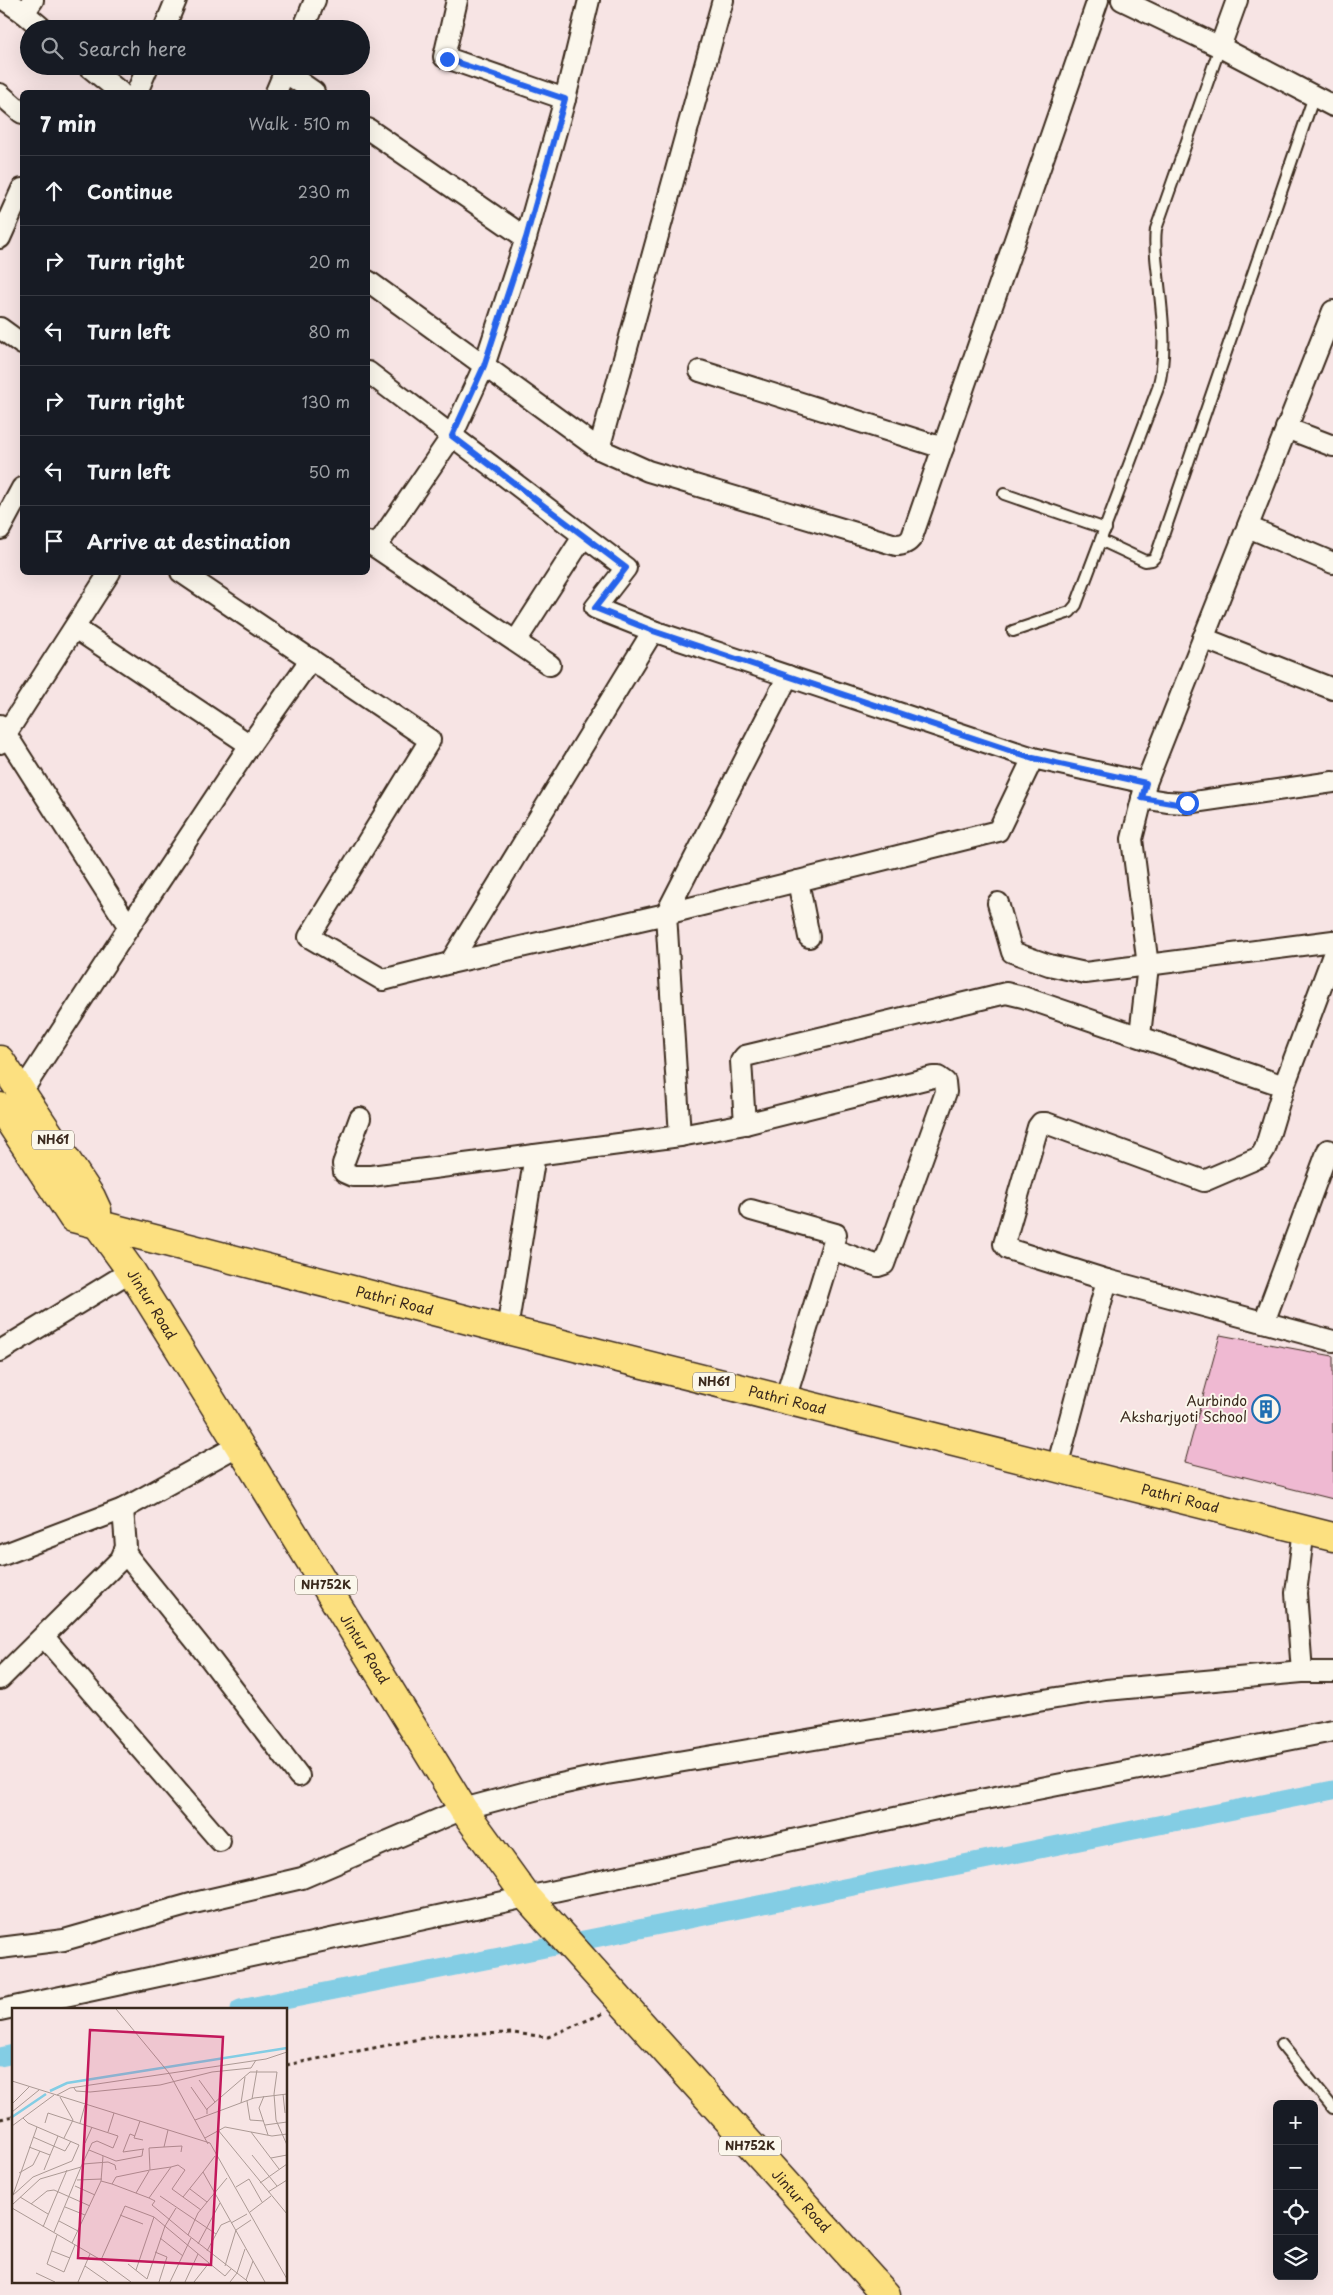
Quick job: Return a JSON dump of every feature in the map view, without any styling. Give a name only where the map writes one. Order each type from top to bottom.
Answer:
[{"type":"highway","name":"NH61","points":[[0,1060],[11,1100],[94,1202],[97,1210],[97,1224]]},
{"type":"highway","name":"NH752K","points":[[97,1224],[128,1266]]},
{"type":"highway","name":"Pathri Road","points":[[97,1224],[507,1330],[1333,1537]]},
{"type":"highway","name":"Jintur Road","points":[[128,1266],[463,1809],[529,1900]]},
{"type":"highway","name":"NH752K","points":[[529,1900],[619,2000]]},
{"type":"highway","name":"Jintur Road","points":[[619,2000],[886,2295]]},
{"type":"street","points":[[5,0],[28,7],[37,20]]},
{"type":"street","points":[[168,20],[176,0]]},
{"type":"street","points":[[307,20],[315,0]]},
{"type":"street","points":[[457,0],[444,57],[565,99]]},
{"type":"street","points":[[550,665],[372,545],[452,436],[484,366],[526,238],[565,99],[589,0]]},
{"type":"street","points":[[599,449],[723,0]]},
{"type":"street","points":[[370,282],[599,449],[648,471],[896,546],[909,542],[1098,0]]},
{"type":"street","points":[[1122,0],[1220,47],[1333,106]]},
{"type":"street","points":[[1220,47],[1237,0]]},
{"type":"street","points":[[99,75],[118,90]]},
{"type":"street","points":[[138,90],[144,75]]},
{"type":"street","points":[[277,90],[283,75]]},
{"type":"street","points":[[293,75],[312,90]]},
{"type":"street","points":[[0,94],[20,111]]},
{"type":"street","points":[[370,130],[526,238]]},
{"type":"street","points":[[0,238],[20,193]]},
{"type":"street","points":[[1140,1035],[1148,966],[1132,838],[1144,790],[1333,312]]},
{"type":"street","points":[[0,328],[20,343]]},
{"type":"street","points":[[700,371],[943,448]]},
{"type":"street","points":[[370,374],[626,568],[595,608],[653,631],[1033,758],[1144,790],[1177,804],[1333,782]]},
{"type":"street","points":[[1286,428],[1333,446]]},
{"type":"street","points":[[0,529],[20,492]]},
{"type":"street","points":[[1248,527],[1333,563]]},
{"type":"street","points":[[516,641],[583,537]]},
{"type":"street","points":[[108,575],[75,628],[2,734],[128,927]]},
{"type":"street","points":[[185,575],[430,740],[308,936],[383,980],[450,962],[666,914],[998,831],[1033,758]]},
{"type":"street","points":[[75,628],[250,745]]},
{"type":"street","points":[[450,962],[653,631]]},
{"type":"street","points":[[1204,638],[1333,688]]},
{"type":"street","points":[[11,1100],[250,745],[311,659]]},
{"type":"street","points":[[680,1136],[666,914],[788,676]]},
{"type":"street","points":[[798,881],[810,937]]},
{"type":"street","points":[[998,903],[1012,952],[1018,956],[1049,966],[1085,973],[1333,940]]},
{"type":"street","points":[[1333,955],[1284,1086],[1263,1154],[1256,1160],[1207,1180],[1046,1123],[1039,1125],[1005,1246],[1107,1280],[1333,1341]]},
{"type":"street","points":[[744,1124],[741,1061],[745,1056],[997,994],[1023,996],[1284,1086]]},
{"type":"street","points":[[360,1118],[342,1164],[344,1172],[353,1176],[371,1176],[680,1136],[744,1124],[938,1077],[945,1082],[946,1092],[884,1264],[878,1266],[832,1250]]},
{"type":"street","points":[[1264,1322],[1328,1150]]},
{"type":"street","points":[[507,1330],[535,1155]]},
{"type":"street","points":[[751,1210],[833,1231],[836,1234],[785,1400]]},
{"type":"street","points":[[0,1352],[128,1266]]},
{"type":"street","points":[[1057,1468],[1107,1280]]},
{"type":"street","points":[[0,1556],[123,1509],[240,1445]]},
{"type":"street","points":[[123,1509],[125,1553],[212,1660],[299,1776]]},
{"type":"street","points":[[1302,1672],[1296,1593],[1304,1529]]},
{"type":"street","points":[[0,1679],[44,1637],[125,1553]]},
{"type":"street","points":[[44,1637],[220,1841]]},
{"type":"street","points":[[0,1948],[80,1936],[201,1901],[302,1878],[463,1809],[542,1788],[607,1774],[1106,1690],[1302,1672],[1333,1672]]},
{"type":"street","points":[[0,2010],[529,1900],[960,1804],[1333,1731]]},
{"type":"lane","points":[[1013,631],[1073,609],[1102,541],[1162,374],[1165,340],[1155,246],[1156,228],[1220,47]]},
{"type":"lane","points":[[1102,541],[1145,561],[1152,560],[1156,556],[1314,96]]},
{"type":"lane","points":[[1004,494],[1106,529]]},
{"type":"lane","points":[[1281,2044],[1333,2108]]},
{"type":"path","points":[[288,2065],[440,2035],[506,2033],[548,2037],[619,2000]]},
{"type":"building","name":"Aurbindo Aksharjyoti School","points":[[1220,1335],[1333,1356],[1333,1499],[1185,1462]]},
{"type":"waterway","points":[[245,2008],[1333,1790]]},
{"type":"waterway","points":[[0,2057],[12,2054]]},
{"type":"place","name":"Aurbindo Aksharjyoti School","points":[[1266,1409]]},
{"type":"route","points":[[447,59],[565,99],[526,238],[484,366],[452,436],[626,568],[595,608],[653,631],[1033,758],[1146,783],[1142,798],[1177,804],[1187,803]]}]
